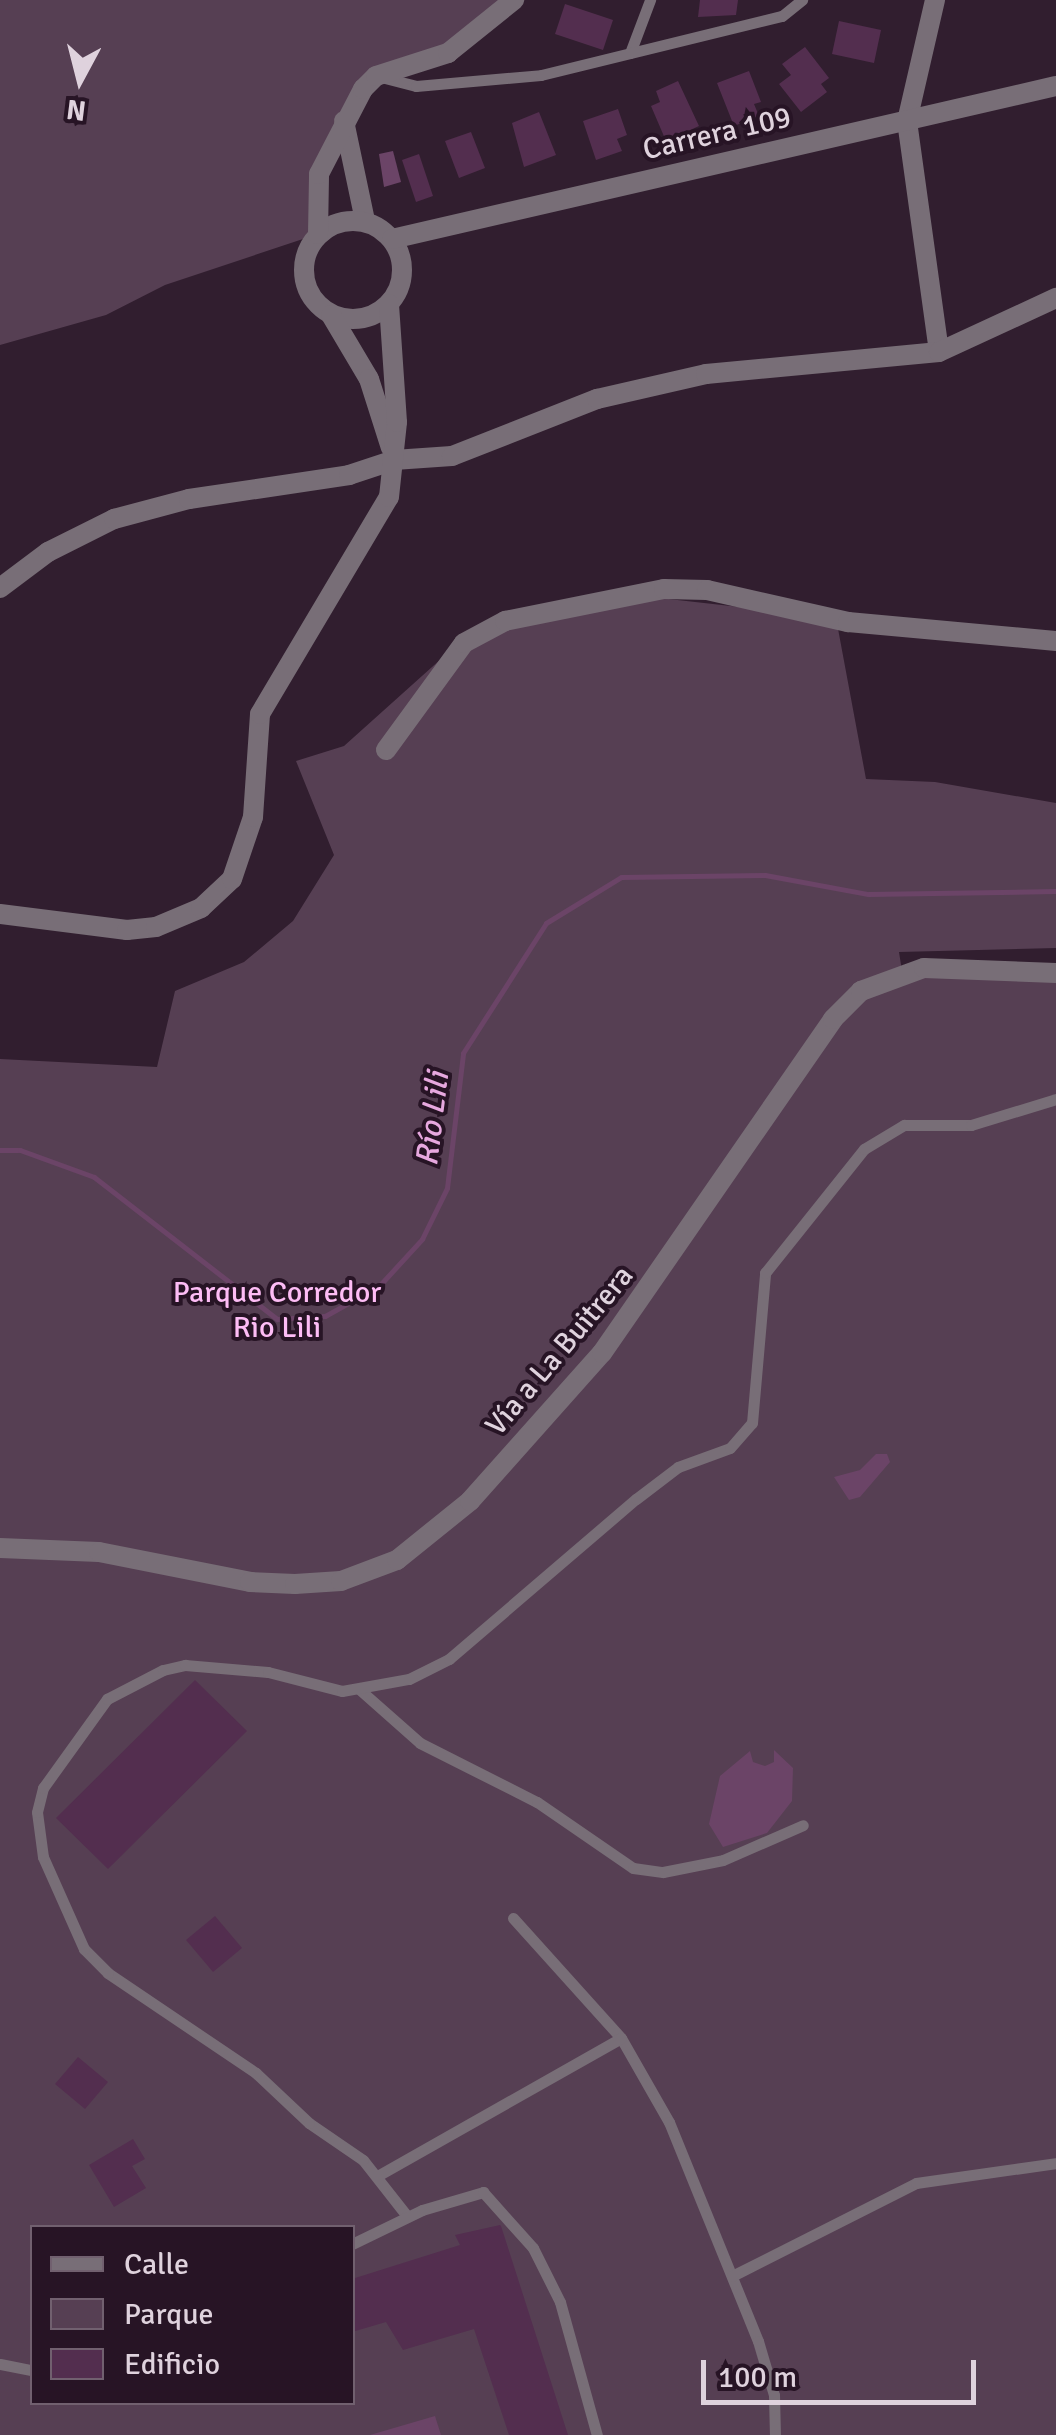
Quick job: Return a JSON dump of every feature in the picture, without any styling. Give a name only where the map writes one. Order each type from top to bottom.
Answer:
[{"type":"street","points":[[394,460],[369,379],[332,314],[314,301],[303,277],[318,234],[319,174],[344,119],[376,76],[448,53],[514,0]]},
{"type":"street","points":[[935,0],[908,121],[939,352]]},
{"type":"street","name":"Carrera 109","points":[[392,239],[1056,86]]},
{"type":"street","points":[[344,119],[365,221]]},
{"type":"street","points":[[0,914],[127,930],[156,926],[201,908],[232,879],[253,817],[260,714],[380,520],[394,460],[397,395],[388,304],[402,272],[392,239],[365,221],[340,222],[318,234]]},
{"type":"street","points":[[0,588],[48,552],[114,519],[189,498],[349,475],[394,460],[452,456],[597,399],[706,374],[939,352],[1056,298]]},
{"type":"street","points":[[332,314],[362,318],[388,304]]},
{"type":"street","points":[[386,750],[464,643],[505,622],[664,589],[707,590],[848,622],[1056,641]]},
{"type":"street","name":"Vía a La Buitrera","points":[[0,1548],[99,1552],[250,1582],[295,1584],[341,1582],[397,1560],[470,1501],[602,1353],[833,1019],[861,991],[924,968],[1056,973]]},
{"type":"lane","points":[[630,53],[650,0]]},
{"type":"lane","points":[[376,76],[416,86],[523,76],[782,16],[802,0]]},
{"type":"lane","points":[[407,2216],[379,2175],[256,2073],[108,1973],[84,1949],[48,1875],[36,1812],[43,1788],[92,1716],[144,1676],[185,1665],[359,1690],[409,1679],[449,1659],[678,1467],[730,1448],[752,1423],[759,1393],[764,1272],[864,1149],[904,1124],[971,1125],[1056,1099]]},
{"type":"lane","points":[[359,1690],[420,1743],[537,1802],[632,1868],[663,1872],[723,1860],[803,1825]]},
{"type":"lane","points":[[513,1918],[620,2038],[646,2080],[732,2276],[774,2396],[775,2435]]},
{"type":"lane","points":[[379,2175],[620,2038]]},
{"type":"lane","points":[[732,2276],[916,2183],[1056,2162]]},
{"type":"lane","points":[[355,2242],[407,2216],[483,2192],[533,2248],[560,2302],[597,2435]]},
{"type":"lane","points":[[0,2364],[30,2370]]},
{"type":"green space","points":[[0,0],[514,0],[479,34],[377,76],[328,149],[318,234],[165,285],[106,315],[0,345]]},
{"type":"green space","name":"Parque Corredor Rio Lili","points":[[633,595],[836,618],[866,779],[935,782],[1056,803],[1056,948],[899,952],[902,971],[1056,973],[1056,2435],[0,2435],[0,1059],[157,1067],[175,991],[244,962],[293,921],[334,855],[296,761],[344,746],[471,632]]},
{"type":"shaded area","points":[[393,151],[401,182],[384,187],[379,154]]},
{"type":"shaded area","points":[[876,1454],[887,1454],[890,1462],[860,1497],[849,1500],[834,1477],[860,1470]]},
{"type":"shaded area","points":[[774,1750],[793,1768],[792,1801],[767,1833],[723,1847],[709,1824],[720,1776],[750,1751],[753,1762],[765,1766],[774,1762]]},
{"type":"shaded area","points":[[435,2416],[441,2435],[370,2435]]},
{"type":"building","points":[[700,0],[738,0],[736,15],[698,17]]},
{"type":"building","points":[[565,4],[613,20],[603,50],[555,34]]},
{"type":"building","points":[[839,21],[881,30],[874,63],[832,54]]},
{"type":"building","points":[[805,47],[829,78],[821,84],[827,92],[801,112],[779,84],[791,75],[782,64]]},
{"type":"building","points":[[749,71],[761,102],[754,104],[759,116],[734,126],[717,83]]},
{"type":"building","points":[[678,81],[699,126],[666,141],[651,106],[660,102],[656,91]]},
{"type":"building","points":[[618,109],[627,135],[617,139],[622,151],[596,160],[583,121]]},
{"type":"building","points":[[539,112],[556,155],[524,167],[512,123]]},
{"type":"building","points":[[471,132],[485,168],[459,178],[445,141]]},
{"type":"building","points":[[419,154],[433,196],[416,202],[402,160]]},
{"type":"building","points":[[195,1680],[247,1731],[108,1869],[56,1818]]},
{"type":"building","points":[[215,1916],[242,1948],[213,1972],[186,1940]]},
{"type":"building","points":[[78,2057],[108,2082],[85,2109],[55,2084]]},
{"type":"building","points":[[133,2139],[145,2159],[132,2166],[146,2188],[114,2207],[89,2165]]},
{"type":"building","points":[[500,2225],[568,2435],[509,2435],[474,2329],[403,2350],[386,2322],[355,2331],[355,2278],[460,2245],[455,2235]]},
{"type":"waterway","name":"Río Lili","points":[[0,1150],[20,1150],[94,1177],[277,1319],[325,1316],[379,1286],[422,1239],[447,1188],[463,1053],[546,923],[621,877],[765,875],[868,894],[1056,891]]}]
